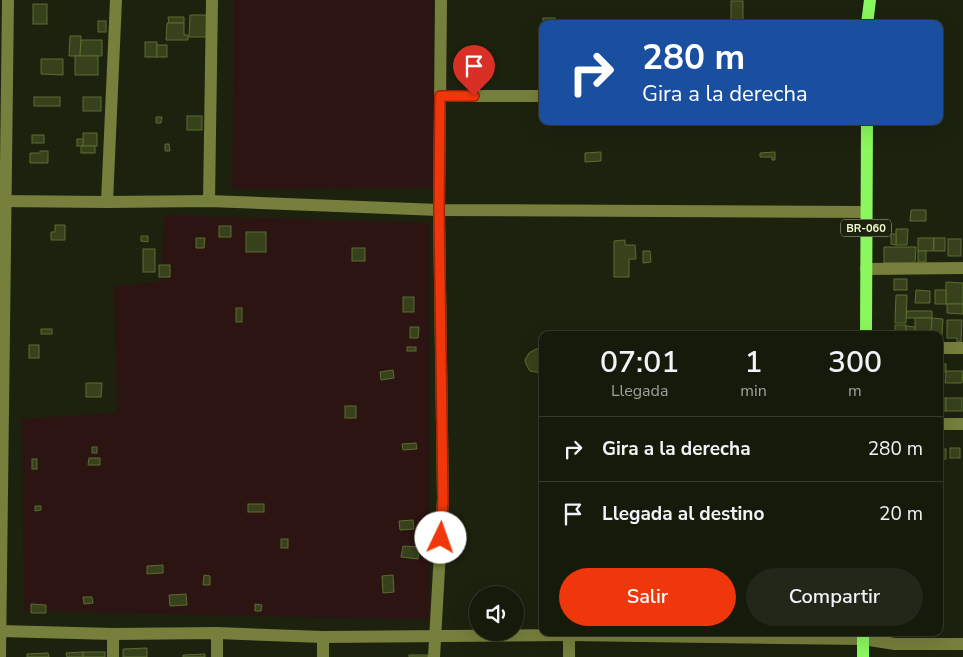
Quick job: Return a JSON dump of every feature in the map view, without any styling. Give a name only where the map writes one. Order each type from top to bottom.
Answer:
[{"type":"main road","points":[[865,0],[867,20]]},
{"type":"main road","points":[[868,20],[870,0]]},
{"type":"main road","name":"BR-060","points":[[866,331],[867,125]]},
{"type":"main road","points":[[863,636],[863,657]]},
{"type":"street","points":[[0,657],[2,201],[8,0]]},
{"type":"street","points":[[107,202],[116,0]]},
{"type":"street","points":[[209,201],[212,0]]},
{"type":"street","points":[[434,657],[443,499],[439,210],[441,0]]},
{"type":"street","points":[[440,96],[539,96]]},
{"type":"street","points":[[2,201],[209,201],[439,210],[866,212]]},
{"type":"street","points":[[866,269],[963,268]]},
{"type":"street","points":[[943,348],[963,348]]},
{"type":"street","points":[[943,424],[963,424]]},
{"type":"street","points":[[0,631],[113,634],[217,632],[323,636],[539,635]]},
{"type":"street","points":[[217,632],[217,657]]},
{"type":"street","points":[[113,634],[113,657]]},
{"type":"street","points":[[323,636],[323,657]]},
{"type":"street","points":[[569,636],[569,657]]},
{"type":"street","points":[[863,636],[895,644],[963,644]]},
{"type":"shaded area","points":[[234,0],[434,0],[433,188],[232,189]]},
{"type":"shaded area","points":[[164,215],[430,223],[429,620],[24,611],[22,419],[117,413],[114,286],[161,281]]},
{"type":"building","points":[[731,1],[743,1],[743,20],[731,20]]},
{"type":"building","points":[[33,4],[47,4],[47,24],[33,24]]},
{"type":"building","points":[[190,15],[208,15],[208,37],[189,37]]},
{"type":"building","points":[[168,17],[184,17],[184,23],[169,23]]},
{"type":"building","points":[[543,18],[555,18],[555,20],[543,20]]},
{"type":"building","points":[[98,21],[106,21],[106,32],[98,32]]},
{"type":"building","points":[[167,23],[184,23],[184,35],[188,35],[188,40],[166,40]]},
{"type":"building","points":[[70,36],[81,36],[80,56],[69,56]]},
{"type":"building","points":[[81,40],[102,40],[102,56],[80,56]]},
{"type":"building","points":[[145,42],[157,42],[157,57],[145,57]]},
{"type":"building","points":[[157,45],[167,45],[167,57],[157,57]]},
{"type":"building","points":[[75,56],[98,56],[98,75],[75,75]]},
{"type":"building","points":[[41,59],[63,59],[63,75],[41,74]]},
{"type":"building","points":[[34,97],[60,97],[60,106],[34,106]]},
{"type":"building","points":[[83,97],[101,97],[101,111],[83,111]]},
{"type":"building","points":[[187,116],[202,116],[202,130],[187,130]]},
{"type":"building","points":[[156,117],[162,117],[161,123],[156,123]]},
{"type":"building","points":[[83,133],[97,133],[97,146],[83,146]]},
{"type":"building","points":[[32,135],[44,135],[44,143],[32,143]]},
{"type":"building","points":[[77,139],[83,139],[83,146],[77,146]]},
{"type":"building","points":[[165,144],[169,144],[170,151],[165,151]]},
{"type":"building","points":[[81,146],[95,146],[95,153],[81,153]]},
{"type":"building","points":[[40,151],[48,151],[48,163],[30,163],[30,153],[40,153]]},
{"type":"building","points":[[601,152],[601,161],[585,162],[585,153]]},
{"type":"building","points":[[775,152],[775,160],[772,160],[772,157],[760,157],[760,153]]},
{"type":"building","points":[[911,210],[926,210],[926,221],[910,221]]},
{"type":"building","points":[[55,225],[65,225],[65,240],[51,240],[51,232],[55,232]]},
{"type":"building","points":[[219,226],[231,226],[231,237],[219,237]]},
{"type":"building","points":[[896,229],[908,229],[907,245],[896,245]]},
{"type":"building","points":[[246,232],[266,232],[266,252],[246,252]]},
{"type":"building","points":[[891,234],[896,234],[896,245],[891,244]]},
{"type":"building","points":[[141,236],[148,236],[148,242],[141,241]]},
{"type":"building","points":[[196,238],[205,238],[204,248],[196,248]]},
{"type":"building","points":[[918,238],[934,238],[933,251],[918,251]]},
{"type":"building","points":[[934,238],[945,238],[945,251],[934,251]]},
{"type":"building","points":[[948,239],[961,239],[961,256],[948,256]]},
{"type":"building","points":[[625,240],[625,245],[635,245],[636,259],[629,259],[629,277],[614,277],[614,241]]},
{"type":"building","points":[[884,247],[916,247],[915,263],[884,263]]},
{"type":"building","points":[[352,248],[365,248],[365,261],[352,261]]},
{"type":"building","points":[[143,249],[155,249],[155,272],[143,272]]},
{"type":"building","points":[[643,251],[650,251],[651,262],[643,263]]},
{"type":"building","points":[[918,251],[926,251],[926,262],[918,262]]},
{"type":"building","points":[[159,265],[170,265],[170,277],[159,277]]},
{"type":"building","points":[[894,279],[907,279],[907,290],[894,290]]},
{"type":"building","points":[[946,282],[963,283],[963,304],[946,304]]},
{"type":"building","points":[[916,290],[930,291],[930,303],[915,303]]},
{"type":"building","points":[[935,290],[946,290],[946,304],[935,304]]},
{"type":"building","points":[[896,295],[907,295],[906,323],[895,323]]},
{"type":"building","points":[[403,297],[414,297],[414,312],[403,312]]},
{"type":"building","points":[[947,304],[963,304],[963,314],[947,313]]},
{"type":"building","points":[[236,308],[242,308],[242,322],[236,322]]},
{"type":"building","points":[[907,311],[932,311],[932,318],[906,318]]},
{"type":"building","points":[[915,318],[932,318],[931,331],[915,331]]},
{"type":"building","points":[[932,318],[943,319],[942,331],[931,331]]},
{"type":"building","points":[[947,320],[962,320],[961,342],[957,342],[957,338],[947,338]]},
{"type":"building","points":[[895,325],[906,325],[906,331],[895,331]]},
{"type":"building","points":[[906,326],[915,327],[915,331],[906,331]]},
{"type":"building","points":[[410,327],[419,327],[418,338],[410,338]]},
{"type":"building","points":[[41,329],[52,329],[52,334],[41,334]]},
{"type":"building","points":[[29,345],[39,345],[39,358],[29,358]]},
{"type":"building","points":[[407,347],[416,347],[416,351],[407,351]]},
{"type":"building","points":[[539,349],[539,372],[530,371],[526,364],[525,360],[529,353]]},
{"type":"building","points":[[943,364],[946,364],[946,372],[943,372]]},
{"type":"building","points":[[393,370],[394,378],[381,380],[380,372]]},
{"type":"building","points":[[946,371],[963,371],[962,383],[945,383]]},
{"type":"building","points":[[86,383],[102,383],[101,397],[86,397]]},
{"type":"building","points":[[943,398],[946,398],[946,411],[943,411]]},
{"type":"building","points":[[946,398],[962,398],[962,411],[946,411]]},
{"type":"building","points":[[345,406],[356,406],[356,418],[345,418]]},
{"type":"building","points":[[416,443],[417,449],[403,450],[402,444]]},
{"type":"building","points":[[92,447],[97,447],[97,453],[92,453]]},
{"type":"building","points":[[950,448],[960,448],[960,458],[950,458]]},
{"type":"building","points":[[943,449],[946,449],[946,459],[943,459]]},
{"type":"building","points":[[89,458],[100,458],[100,465],[88,465]]},
{"type":"building","points":[[32,459],[37,459],[37,469],[32,469]]},
{"type":"building","points":[[248,504],[264,504],[264,512],[248,512]]},
{"type":"building","points":[[35,506],[41,506],[41,510],[35,511]]},
{"type":"building","points":[[413,520],[414,529],[400,530],[399,521]]},
{"type":"building","points":[[281,539],[288,539],[288,548],[281,548]]},
{"type":"building","points":[[403,546],[420,547],[418,559],[401,557]]},
{"type":"building","points":[[163,565],[163,573],[147,574],[147,566]]},
{"type":"building","points":[[204,575],[210,576],[210,585],[203,585]]},
{"type":"building","points":[[393,575],[394,592],[383,593],[382,576]]},
{"type":"building","points":[[186,594],[187,605],[170,606],[169,595]]},
{"type":"building","points":[[83,597],[92,597],[93,603],[84,604]]},
{"type":"building","points":[[31,604],[46,605],[46,613],[31,613]]},
{"type":"building","points":[[255,604],[262,605],[261,611],[255,611]]},
{"type":"building","points":[[147,648],[147,657],[123,657],[123,649]]},
{"type":"building","points":[[83,652],[83,657],[67,657],[66,653]]},
{"type":"building","points":[[83,652],[105,652],[105,657],[83,657]]},
{"type":"building","points":[[48,653],[49,657],[27,657],[27,654]]},
{"type":"building","points":[[205,654],[205,657],[183,657],[183,655]]},
{"type":"building","points":[[409,655],[428,655],[428,657],[409,657]]},
{"type":"route","points":[[441,538],[443,499],[439,210],[440,96],[474,96]]}]
